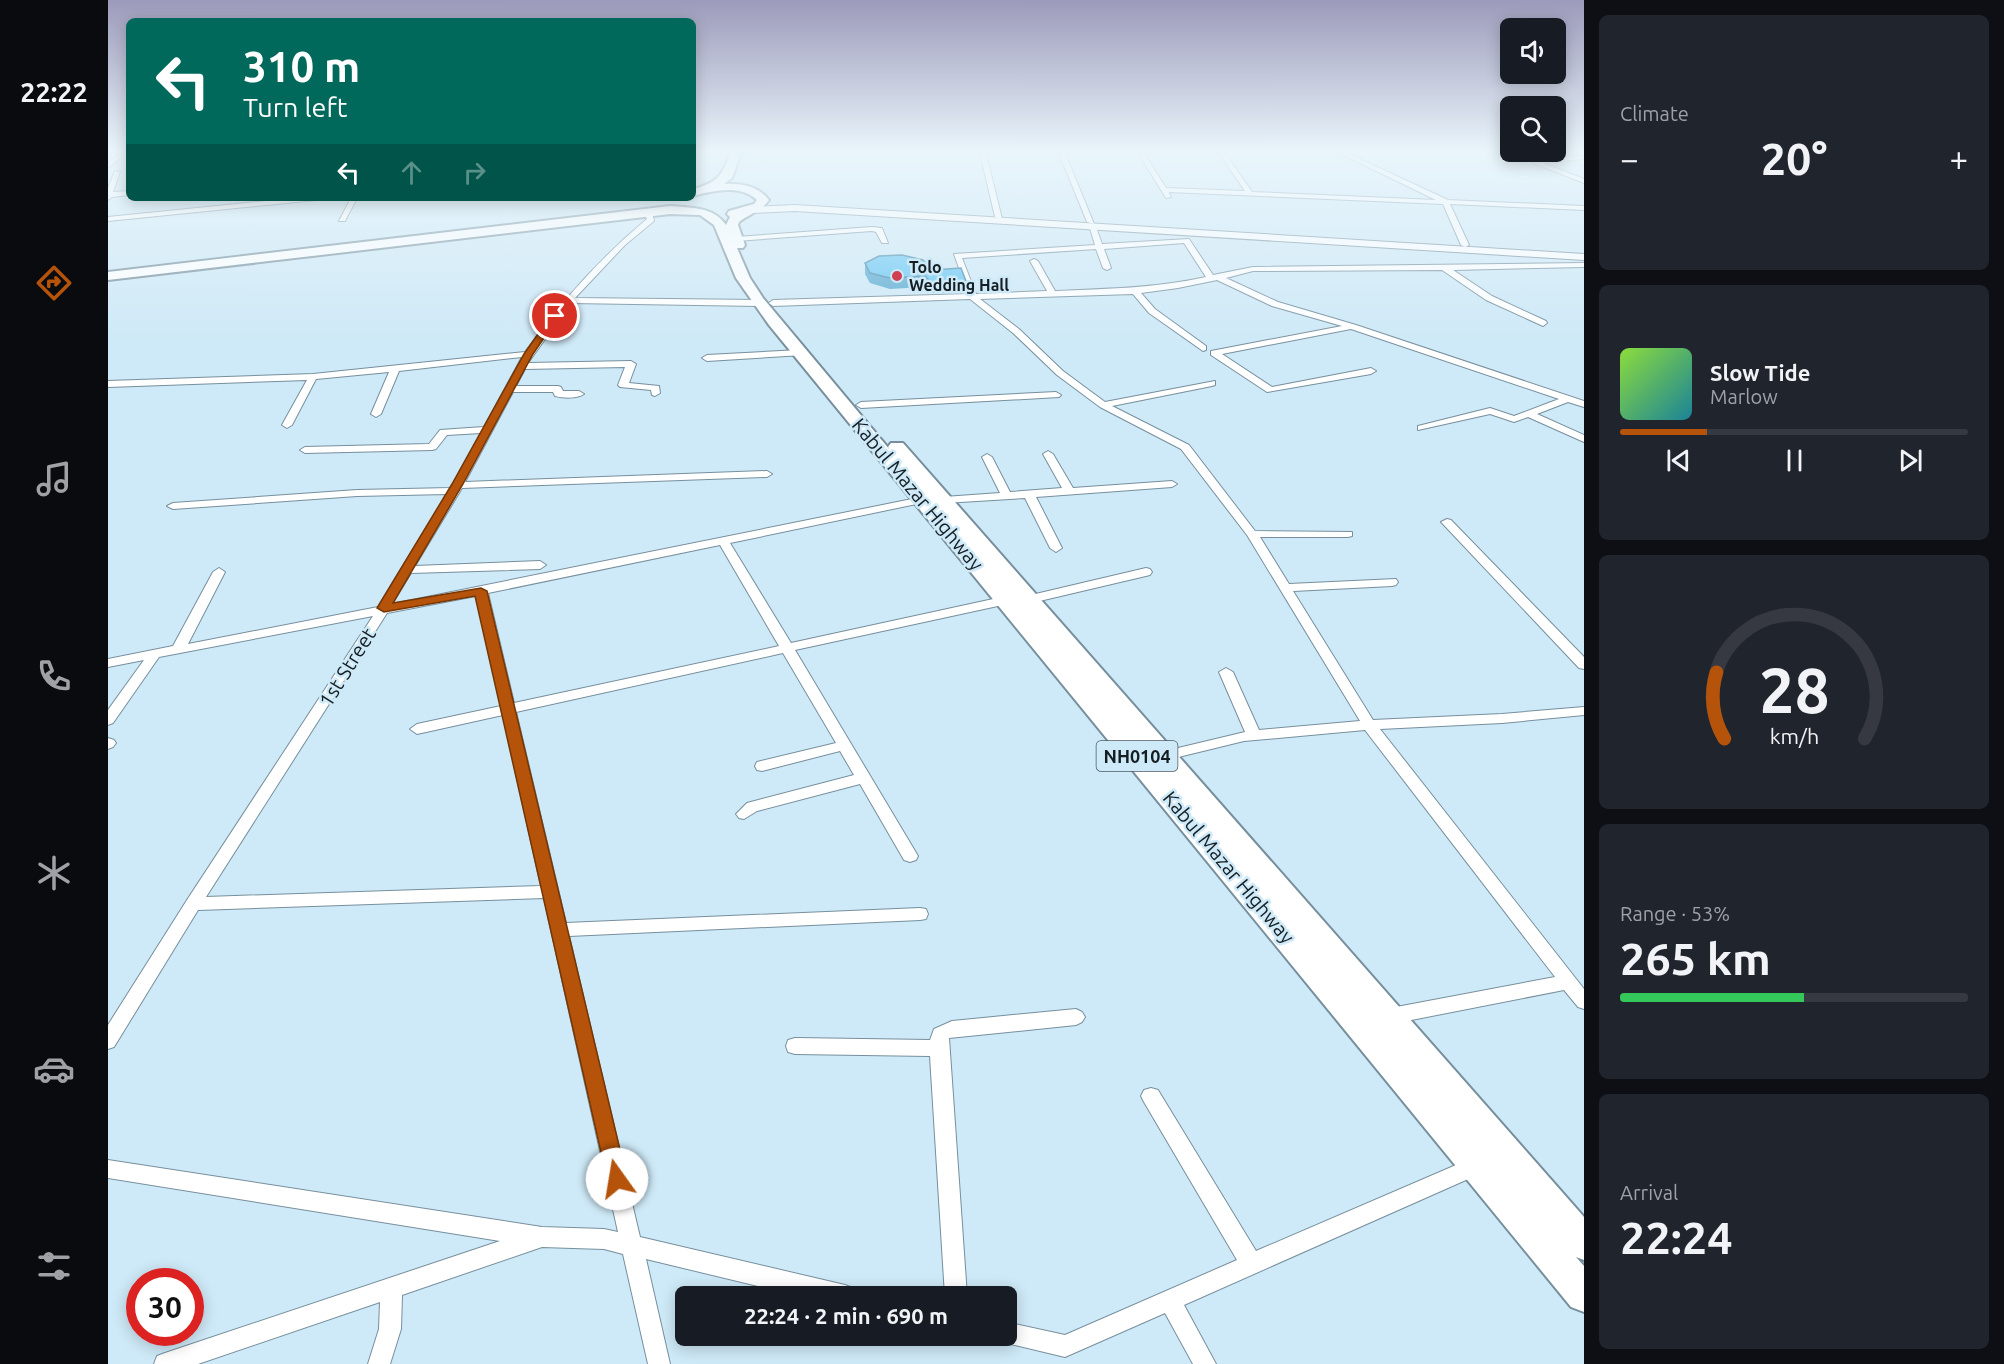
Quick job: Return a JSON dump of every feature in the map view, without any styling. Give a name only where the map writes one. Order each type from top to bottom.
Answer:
[{"type":"highway","points":[[108,271],[575,217]]},
{"type":"highway","points":[[108,276],[617,217]]},
{"type":"highway","name":"Kabul Mazar Highway","points":[[713,217],[721,224],[740,272],[861,405],[1007,600],[1391,1016],[1584,1243]]},
{"type":"highway","points":[[736,217],[733,220],[736,239]]},
{"type":"highway","name":"Kabul Mazar Highway","points":[[736,239],[766,303],[800,353],[933,500],[1031,599],[1153,758],[1477,1165],[1584,1294]]},
{"type":"main road","points":[[956,217],[1584,252]]},
{"type":"main road","points":[[993,217],[1584,257]]},
{"type":"street","points":[[108,219],[129,217]]},
{"type":"street","name":"1st Street","points":[[108,1041],[193,904],[384,608],[456,488],[525,360],[569,300],[622,243],[651,219],[650,217]]},
{"type":"street","points":[[1088,217],[1107,268]]},
{"type":"street","points":[[1452,217],[1465,245]]},
{"type":"street","points":[[736,239],[872,229],[879,230],[885,241]]},
{"type":"street","points":[[1584,404],[1353,327],[1275,304],[1213,277],[1186,241],[957,256],[974,298],[1016,331],[1060,373],[1103,405],[1185,447],[1252,534],[1369,725],[1584,1002]]},
{"type":"street","points":[[1034,261],[1051,292]]},
{"type":"street","points":[[569,300],[766,303],[974,298],[1051,292],[1134,291],[1178,286],[1253,269],[1584,265]]},
{"type":"street","points":[[1444,268],[1489,298],[1543,322]]},
{"type":"street","points":[[1134,291],[1152,311],[1203,348]]},
{"type":"street","points":[[1353,327],[1214,353],[1270,390],[1371,371]]},
{"type":"street","points":[[707,358],[800,353]]},
{"type":"street","points":[[108,384],[313,377],[395,368],[525,360],[631,364],[623,385],[656,388],[655,393]]},
{"type":"street","points":[[376,414],[395,368]]},
{"type":"street","points":[[287,425],[313,377]]},
{"type":"street","points":[[1103,405],[1212,383]]},
{"type":"street","points":[[510,389],[558,389],[558,394],[579,394]]},
{"type":"street","points":[[861,405],[1056,395]]},
{"type":"street","points":[[1422,428],[1490,411],[1514,419],[1569,398]]},
{"type":"street","points":[[1529,414],[1584,439]]},
{"type":"street","points":[[305,450],[432,447],[444,432],[488,430]]},
{"type":"street","points":[[1048,454],[1069,491]]},
{"type":"street","points":[[987,457],[1007,495]]},
{"type":"street","points":[[173,506],[357,493],[767,474]]},
{"type":"street","points":[[108,663],[933,500],[1172,484]]},
{"type":"street","points":[[1029,494],[1056,548]]},
{"type":"street","points":[[1447,522],[1584,665]]},
{"type":"street","points":[[1252,534],[1348,534]]},
{"type":"street","points":[[724,542],[910,855]]},
{"type":"street","points":[[407,570],[540,565]]},
{"type":"street","points":[[178,650],[219,572]]},
{"type":"street","points":[[1031,599],[1146,572]]},
{"type":"street","points":[[1284,588],[1392,582]]},
{"type":"street","points":[[481,591],[659,1364]]},
{"type":"street","points":[[417,729],[1007,600]]},
{"type":"street","points":[[108,720],[154,655]]},
{"type":"street","points":[[1226,672],[1254,735]]},
{"type":"street","points":[[1153,758],[1254,735],[1369,725],[1527,718],[1584,711]]},
{"type":"street","points":[[762,766],[845,745]]},
{"type":"street","points":[[744,814],[752,807],[865,777]]},
{"type":"street","points":[[193,904],[549,892]]},
{"type":"street","points":[[558,930],[921,914]]},
{"type":"street","points":[[1391,1016],[1568,982]]},
{"type":"street","points":[[955,1286],[939,1048],[940,1034],[951,1029],[1076,1017]]},
{"type":"street","points":[[795,1046],[939,1048]]},
{"type":"street","points":[[1150,1096],[1252,1264]]},
{"type":"street","points":[[1017,1335],[1065,1346],[1477,1165]]},
{"type":"street","points":[[108,1169],[542,1237],[604,1239],[802,1286]]},
{"type":"street","points":[[165,1364],[542,1237]]},
{"type":"street","points":[[379,1364],[390,1329],[391,1288]]},
{"type":"street","points":[[1170,1301],[1205,1364]]},
{"type":"building","points":[[902,255],[923,260],[932,270],[961,268],[966,281],[931,282],[925,276],[890,278],[870,273],[865,263],[879,256]]},
{"type":"place","name":"Tolo Wedding Hall","points":[[897,276]]},
{"type":"route","points":[[555,316],[528,354],[458,484],[384,608],[481,591],[617,1179]]}]
